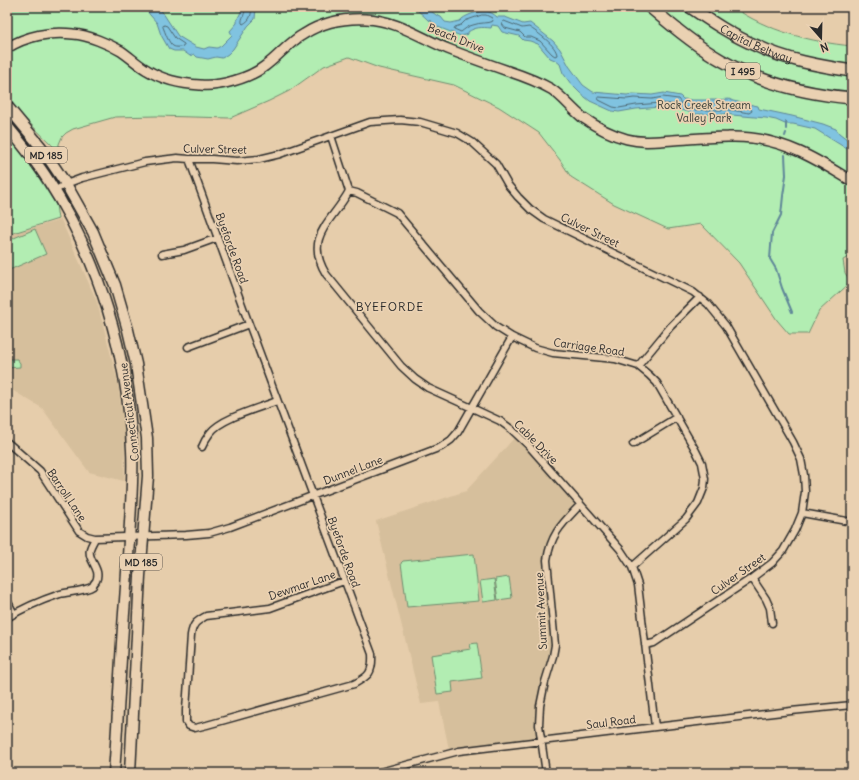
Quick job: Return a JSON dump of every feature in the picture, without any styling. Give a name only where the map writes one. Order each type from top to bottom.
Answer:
[{"type":"highway","name":"I 495","points":[[650,7],[695,43],[721,60],[748,73],[774,83],[799,90],[829,96],[852,98]]},
{"type":"highway","name":"Capital Beltway","points":[[690,7],[733,35],[757,47],[805,62],[852,71]]},
{"type":"main road","name":"Connecticut Avenue","points":[[7,106],[41,147],[66,184],[93,232],[116,285],[133,352],[141,393],[147,438],[148,476],[140,576],[130,773]]},
{"type":"main road","name":"Connecticut Avenue","points":[[7,126],[47,179],[81,241],[98,279],[120,354],[126,385],[132,451],[132,483],[130,536],[114,773]]},
{"type":"main road","points":[[120,354],[133,352]]},
{"type":"street","name":"Beach Drive","points":[[7,48],[15,43],[27,39],[51,34],[74,34],[98,40],[120,51],[148,71],[168,80],[182,84],[202,86],[217,85],[248,75],[264,67],[287,46],[305,33],[328,23],[340,20],[367,19],[382,21],[398,25],[446,48],[537,81],[553,91],[582,116],[606,132],[627,139],[646,142],[731,136],[761,139],[800,152],[852,181]]},
{"type":"street","name":"Culver Street","points":[[54,191],[66,184],[82,178],[145,162],[177,158],[237,161],[259,159],[280,154],[370,122],[400,120],[420,122],[457,133],[472,142],[496,164],[508,185],[518,197],[530,209],[544,219],[693,292],[700,297],[708,304],[726,326],[793,442],[804,475],[805,492],[802,513],[795,530],[783,551],[772,563],[654,643],[645,645]]},
{"type":"street","points":[[331,136],[349,191]]},
{"type":"street","name":"Byeforde Road","points":[[189,159],[372,654],[372,665],[368,675],[364,679],[354,684],[195,728],[189,726],[186,722],[186,710],[191,635],[192,629],[197,621]]},
{"type":"street","name":"Carriage Road","points":[[349,191],[357,193],[397,213],[479,312],[496,327],[512,337],[535,348],[553,353],[615,358],[638,366],[656,383],[677,417],[702,463],[705,479],[704,488],[698,503],[686,519],[632,567]]},
{"type":"street","name":"Cable Drive","points":[[349,191],[326,223],[320,235],[318,246],[319,256],[326,274],[401,366],[415,379],[428,388],[500,421],[511,429],[528,445],[620,549],[632,567],[638,585],[655,727]]},
{"type":"street","points":[[162,254],[184,250],[218,238]]},
{"type":"street","points":[[638,366],[671,326],[700,297]]},
{"type":"street","points":[[188,347],[249,324]]},
{"type":"street","name":"Dunnel Lane","points":[[143,536],[209,533],[230,527],[441,447],[451,440],[458,432],[512,337]]},
{"type":"street","points":[[202,447],[210,432],[218,425],[237,416],[278,401]]},
{"type":"street","points":[[633,444],[677,417]]},
{"type":"street","name":"Barroll Lane","points":[[7,442],[40,472],[79,531],[87,536],[96,538],[143,536]]},
{"type":"street","name":"Summit Avenue","points":[[546,773],[539,726],[540,706],[545,682],[553,656],[554,645],[547,560],[554,536],[560,526],[580,505]]},
{"type":"street","points":[[802,513],[852,522]]},
{"type":"street","points":[[7,618],[48,598],[93,586],[97,579],[97,573],[90,554],[90,548],[96,538]]},
{"type":"street","points":[[752,578],[766,599],[770,608],[772,623]]},
{"type":"street","name":"Dewmar Lane","points":[[197,621],[206,616],[270,608],[344,581]]},
{"type":"street","points":[[7,600],[14,614]]},
{"type":"street","name":"Saul Road","points":[[376,773],[389,771],[459,751],[542,740],[852,705]]},
{"type":"shaded area","points":[[61,220],[97,302],[118,382],[125,432],[124,481],[89,472],[42,408],[7,387],[7,235]]},
{"type":"shaded area","points":[[517,435],[580,505],[559,526],[548,554],[555,645],[540,706],[542,740],[450,754],[439,702],[421,704],[376,521],[466,491]]},
{"type":"green space","name":"Rock Creek Stream Valley Park","points":[[7,7],[733,7],[760,23],[790,34],[821,42],[852,46],[852,255],[843,260],[845,273],[851,282],[819,311],[808,334],[789,334],[777,320],[739,263],[701,224],[668,229],[614,204],[571,177],[539,133],[499,107],[454,85],[379,68],[349,57],[324,66],[289,91],[230,118],[156,116],[115,117],[73,129],[66,133],[62,137],[58,151],[7,101]]},
{"type":"green space","points":[[7,142],[15,143],[37,175],[56,205],[58,219],[7,235]]},
{"type":"green space","points":[[35,229],[46,254],[7,271],[7,241]]},
{"type":"green space","points":[[17,359],[20,363],[20,367],[7,368],[7,360]]},
{"type":"green space","points":[[474,554],[479,601],[407,607],[401,563],[403,561]]},
{"type":"green space","points":[[509,577],[512,598],[498,600],[495,579]]},
{"type":"green space","points":[[494,579],[497,600],[483,602],[480,581]]},
{"type":"green space","points":[[477,643],[482,678],[452,682],[453,692],[437,694],[431,655],[471,649],[470,644]]},
{"type":"water","points":[[144,7],[159,7],[178,36],[196,47],[204,49],[209,47],[217,48],[221,46],[232,35],[230,31],[237,23],[242,7],[256,7],[255,19],[248,26],[233,49],[222,58],[216,57],[208,59],[197,57],[194,54],[190,56],[183,51],[174,51],[169,49],[161,35],[157,23]]},
{"type":"water","points":[[414,7],[426,7],[441,17],[445,22],[451,23],[460,21],[464,17],[480,11],[486,11],[497,17],[505,17],[523,24],[530,23],[553,41],[560,49],[569,66],[583,85],[593,92],[627,95],[652,95],[664,93],[680,96],[683,99],[692,100],[729,99],[758,106],[759,109],[823,124],[836,129],[852,143],[852,152],[815,129],[793,124],[785,124],[766,118],[732,115],[726,113],[693,114],[677,109],[661,107],[619,112],[612,111],[590,101],[580,93],[563,73],[560,64],[550,58],[538,44],[523,40],[519,36],[502,32],[498,26],[492,25],[491,28],[476,28],[468,32],[468,34],[461,36],[438,27]]},
{"type":"waterway","points":[[786,122],[786,129]]},
{"type":"waterway","points":[[785,155],[786,175],[781,215],[772,233],[770,259],[776,269],[792,312]]},
{"type":"district","name":"BYEFORDE","points":[[390,307]]}]
